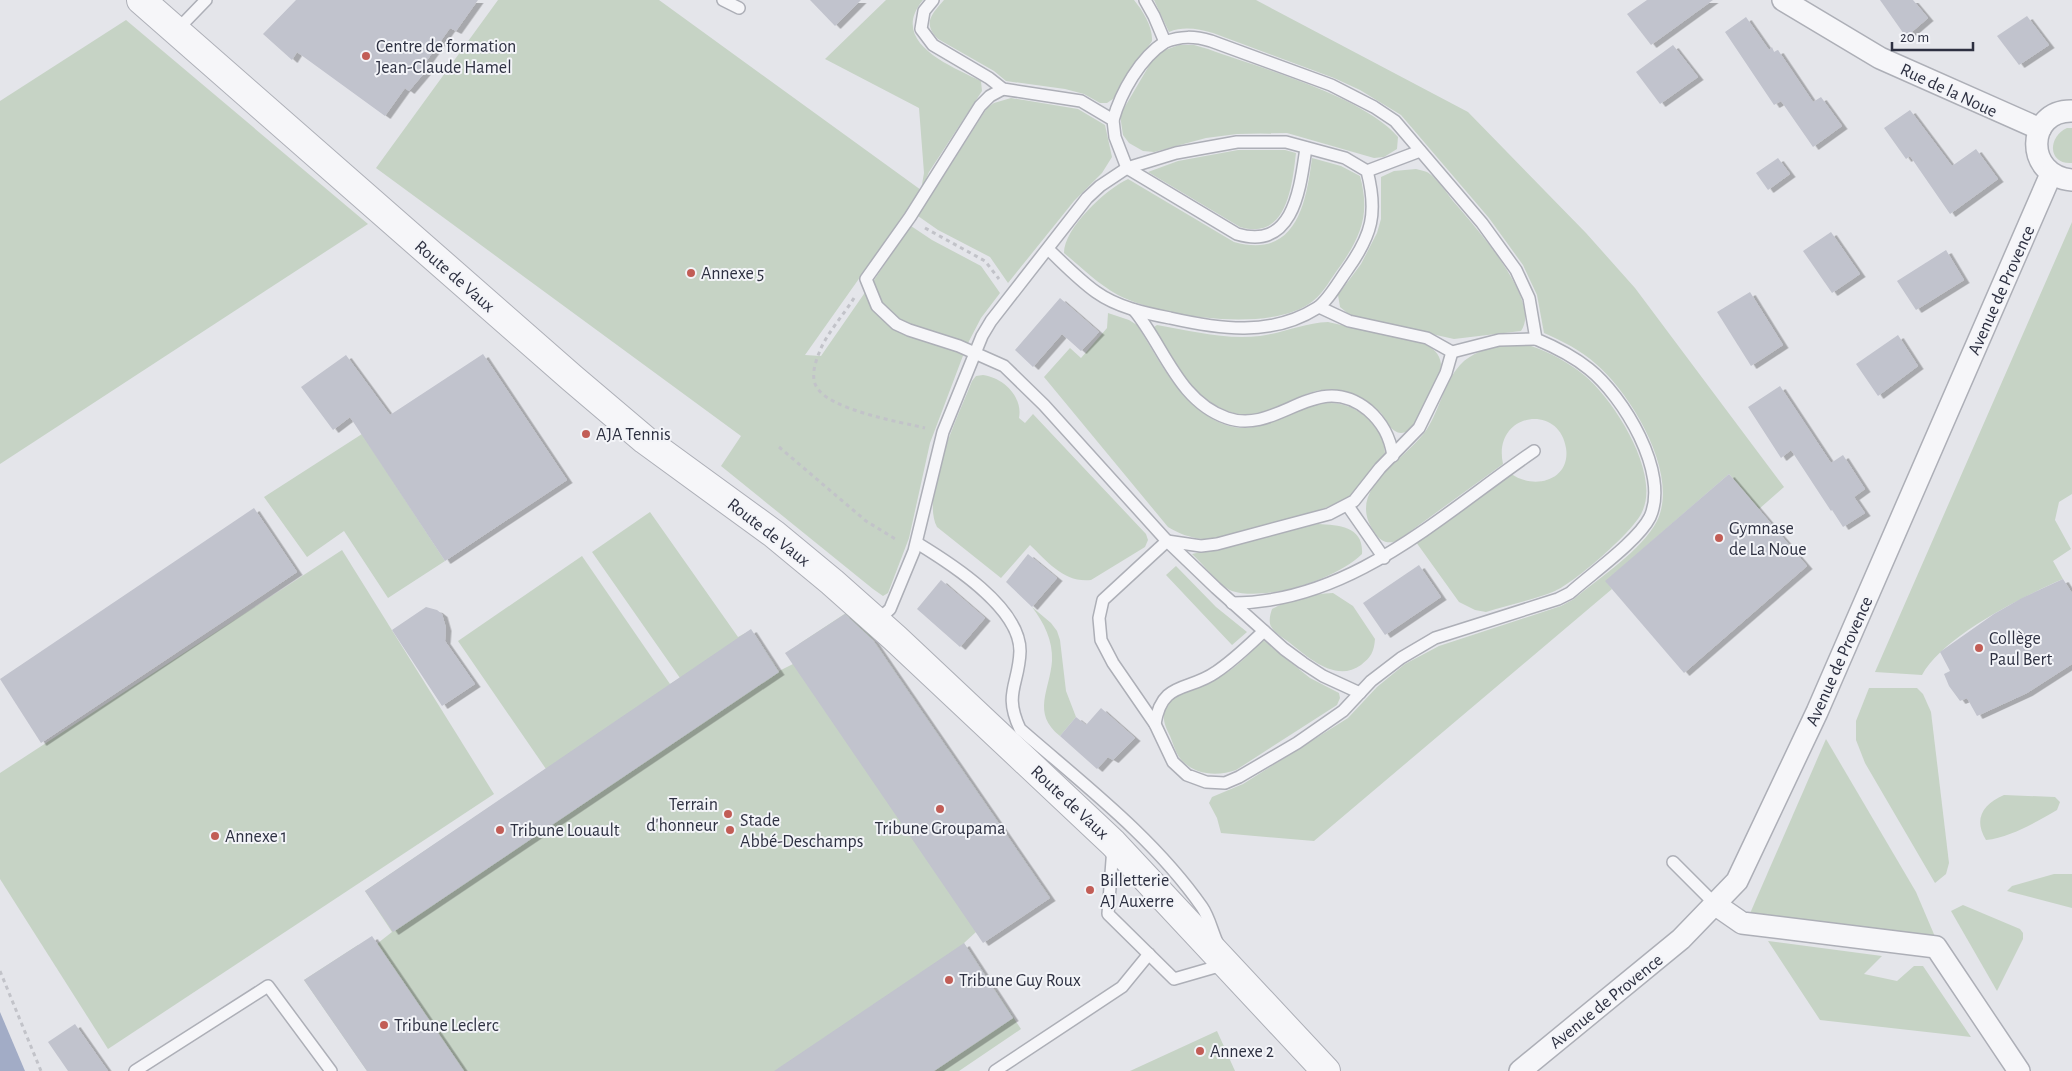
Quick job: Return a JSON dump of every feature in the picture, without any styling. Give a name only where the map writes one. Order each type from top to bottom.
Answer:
[{"type":"street","name":"Route de Vaux","points":[[141,0],[572,378],[646,440],[774,534],[877,621],[1113,843],[1326,1071]]},
{"type":"street","name":"Rue de la Noue","points":[[1783,0],[1880,58],[2040,129]]},
{"type":"street","points":[[2072,111],[2064,111],[2050,118],[2040,129],[2036,146],[2040,162],[2051,174],[2061,179],[2072,180]]},
{"type":"street","name":"Avenue de Provence","points":[[1520,1071],[1659,958],[1716,905],[1737,881],[1814,719],[2051,174]]},
{"type":"street","points":[[1716,905],[1742,923],[1936,946],[2019,1071]]},
{"type":"lane","points":[[176,31],[206,0]]},
{"type":"lane","points":[[723,0],[739,8]]},
{"type":"lane","points":[[933,0],[924,11],[921,29],[924,37],[933,45],[989,78],[1003,89],[1081,101],[1112,120]]},
{"type":"lane","points":[[1145,0],[1165,42]]},
{"type":"lane","points":[[1306,148],[1296,202],[1291,215],[1264,238],[1252,239],[1237,234],[1128,168],[1115,137],[1112,120],[1118,104],[1146,58],[1165,42],[1178,37],[1195,36],[1331,85],[1374,107],[1395,121],[1482,223],[1516,270],[1529,298],[1536,339]]},
{"type":"lane","points":[[1003,89],[990,96],[980,106],[910,217],[866,279],[877,306],[896,324],[976,353],[1004,366],[1022,381],[1167,541],[1232,604],[1303,663],[1323,676],[1360,693]]},
{"type":"lane","points":[[877,621],[890,609],[915,547],[943,432],[991,321],[1087,198],[1100,186],[1128,168],[1176,153],[1237,142],[1286,142],[1345,158],[1367,171],[1374,203],[1369,231],[1354,259],[1319,307],[1298,318],[1280,324],[1240,329],[1218,328],[1134,310],[1117,304],[1096,292],[1048,249]]},
{"type":"lane","points":[[1367,171],[1420,151]]},
{"type":"lane","points":[[1167,541],[1103,600],[1099,618],[1101,640],[1113,664],[1156,724],[1173,762],[1187,775],[1206,782],[1225,783],[1239,777],[1297,743],[1343,711],[1360,693],[1400,658],[1435,638],[1558,599],[1570,593],[1628,543],[1649,518],[1654,504],[1654,487],[1651,468],[1643,444],[1628,415],[1606,385],[1590,369],[1560,350],[1536,339],[1500,340],[1452,352],[1427,338],[1349,322],[1319,307]]},
{"type":"lane","points":[[1134,310],[1187,389],[1214,412],[1238,421],[1254,421],[1268,418],[1316,397],[1334,396],[1347,399],[1362,406],[1376,417],[1391,443],[1393,456]]},
{"type":"lane","points":[[1167,541],[1201,546],[1217,544],[1329,514],[1348,506],[1363,492],[1380,468],[1419,428],[1446,373],[1452,352]]},
{"type":"lane","points":[[1232,604],[1276,599],[1315,589],[1342,579],[1384,558],[1534,451]]},
{"type":"lane","points":[[1348,506],[1384,558]]},
{"type":"lane","points":[[915,547],[949,563],[985,593],[1011,621],[1020,651],[1011,699],[1014,716],[1020,729],[1116,814],[1166,863],[1203,909],[1226,964],[1174,979],[1108,914],[1113,843]]},
{"type":"lane","points":[[1156,724],[1158,709],[1162,700],[1183,686],[1214,674],[1233,660],[1264,631]]},
{"type":"lane","points":[[1673,862],[1716,905]]},
{"type":"lane","points":[[994,1071],[1122,987],[1149,954]]},
{"type":"lane","points":[[135,1071],[268,986],[330,1071]]},
{"type":"path","points":[[910,217],[935,235],[985,261],[1010,297]]},
{"type":"path","points":[[866,279],[820,351],[814,366],[814,380],[817,388],[826,397],[857,412],[943,432]]},
{"type":"path","points":[[779,447],[866,521],[915,547]]},
{"type":"path","points":[[0,971],[41,1071]]},
{"type":"green space","name":"Annexe 5","points":[[498,0],[659,0],[921,190],[924,173],[919,108],[825,59],[886,0],[923,0],[914,15],[913,28],[918,40],[940,60],[981,81],[982,91],[929,172],[921,191],[805,355],[821,356],[866,291],[874,308],[964,353],[930,443],[909,538],[888,593],[883,596],[873,589],[721,466],[741,436],[376,168]]},
{"type":"green space","points":[[944,0],[1134,0],[1147,19],[1152,41],[1113,99],[1107,103],[1100,103],[1084,94],[1065,89],[1006,81],[994,71],[938,39],[930,28],[930,19]]},
{"type":"green space","points":[[1154,0],[1256,0],[1468,112],[1586,233],[1635,288],[1784,487],[1759,509],[1729,474],[1606,581],[1612,589],[1314,841],[1221,833],[1217,818],[1209,803],[1212,797],[1243,784],[1348,718],[1377,687],[1405,664],[1439,646],[1561,606],[1574,599],[1631,553],[1650,532],[1657,521],[1662,502],[1662,481],[1657,459],[1648,436],[1637,414],[1624,395],[1610,377],[1584,354],[1544,333],[1537,295],[1523,265],[1489,218],[1401,115],[1360,90],[1334,78],[1213,33],[1196,29],[1169,32]]},
{"type":"green space","points":[[126,20],[368,224],[0,464],[0,101]]},
{"type":"green space","points":[[1179,45],[1194,45],[1208,49],[1282,74],[1336,96],[1382,122],[1398,137],[1397,149],[1384,157],[1374,158],[1287,133],[1237,134],[1206,138],[1154,152],[1143,151],[1129,143],[1123,135],[1120,115],[1150,64],[1160,52]]},
{"type":"green space","points":[[1011,98],[1078,109],[1105,125],[1112,157],[1102,173],[1074,201],[1008,283],[990,257],[938,230],[918,216],[987,108],[994,103]]},
{"type":"green space","points":[[2067,128],[2072,128],[2072,163],[2058,160],[2053,150],[2056,138],[2060,132]]},
{"type":"green space","points":[[1238,150],[1285,150],[1296,153],[1289,195],[1284,208],[1268,226],[1256,229],[1240,227],[1148,172],[1178,161]]},
{"type":"green space","points":[[1312,158],[1341,166],[1360,176],[1363,189],[1364,212],[1359,233],[1354,243],[1328,284],[1313,301],[1295,311],[1271,317],[1216,319],[1161,310],[1137,303],[1111,291],[1064,253],[1066,243],[1078,221],[1098,200],[1128,179],[1234,242],[1255,245],[1271,243],[1284,236],[1294,224],[1301,210],[1306,194]]},
{"type":"green space","points":[[1416,169],[1427,172],[1438,181],[1502,263],[1514,282],[1522,301],[1525,318],[1521,331],[1454,339],[1351,316],[1340,307],[1338,295],[1361,264],[1377,233],[1381,219],[1381,177],[1394,171]]},
{"type":"green space","points":[[2072,222],[2072,494],[2059,502],[2055,520],[2071,549],[2053,561],[2063,579],[2006,607],[1965,632],[1932,660],[1922,675],[1875,672]]},
{"type":"green space","points":[[911,226],[932,240],[981,266],[1000,293],[981,318],[967,345],[899,320],[881,303],[872,283]]},
{"type":"green space","points":[[1108,313],[1129,320],[1137,325],[1163,368],[1183,395],[1208,416],[1223,424],[1242,428],[1260,426],[1312,406],[1329,403],[1347,406],[1366,417],[1373,424],[1379,433],[1385,453],[1354,494],[1324,508],[1254,529],[1214,538],[1203,539],[1189,536],[1168,527],[1044,377],[1070,348],[1081,358],[1107,328]]},
{"type":"green space","points":[[1328,322],[1425,344],[1438,354],[1441,364],[1437,379],[1423,409],[1409,431],[1397,432],[1391,428],[1381,413],[1361,398],[1337,390],[1327,389],[1309,393],[1265,412],[1247,415],[1229,412],[1212,403],[1183,376],[1171,360],[1154,327],[1157,325],[1208,334],[1247,337],[1269,335],[1310,324]]},
{"type":"green space","points":[[1520,344],[1545,351],[1572,366],[1596,386],[1621,419],[1631,438],[1640,458],[1645,478],[1646,496],[1642,512],[1628,531],[1603,556],[1564,586],[1530,600],[1486,612],[1475,610],[1459,602],[1416,542],[1510,473],[1530,481],[1549,479],[1557,475],[1563,468],[1566,459],[1566,448],[1561,433],[1552,424],[1540,419],[1516,424],[1507,434],[1502,447],[1503,464],[1397,541],[1384,542],[1377,536],[1367,517],[1367,503],[1372,489],[1381,477],[1427,429],[1450,380],[1460,365],[1474,354],[1501,345]]},
{"type":"green space","points":[[983,375],[1005,384],[1018,403],[1019,418],[1025,423],[1033,414],[1146,534],[1148,540],[1145,547],[1091,580],[1081,580],[1065,575],[1057,570],[1030,545],[1001,578],[937,527],[933,513],[933,495],[943,454],[972,381],[976,376]]},
{"type":"green space","points":[[362,434],[445,561],[388,598],[344,531],[307,557],[264,497]]},
{"type":"green space","name":"Stade Abbé-Deschamps","points":[[650,512],[738,637],[751,630],[779,671],[793,664],[799,644],[852,609],[1050,898],[976,932],[964,943],[1021,1029],[959,1071],[367,1071],[304,980],[358,945],[364,954],[392,932],[365,891],[546,769],[458,641],[582,556],[670,684],[680,678],[592,552]]},
{"type":"green space","points":[[1318,524],[1334,525],[1349,529],[1355,533],[1362,545],[1362,554],[1351,563],[1319,580],[1281,591],[1246,594],[1227,589],[1192,554]]},
{"type":"green space","name":"Annexe 1","points":[[342,550],[494,794],[108,1049],[0,879],[0,773]]},
{"type":"green space","points":[[1176,566],[1216,607],[1247,632],[1232,645],[1166,575]]},
{"type":"green space","points":[[1333,593],[1353,606],[1375,639],[1370,657],[1352,670],[1333,670],[1314,661],[1278,634],[1270,624],[1272,609],[1279,605],[1301,598]]},
{"type":"green space","points":[[1032,607],[1051,623],[1057,631],[1060,640],[1066,691],[1076,717],[1060,736],[1046,719],[1044,710],[1044,701],[1051,672],[1051,646],[1044,626]]},
{"type":"green space","points":[[1263,640],[1310,678],[1339,693],[1340,698],[1337,705],[1236,770],[1213,774],[1191,768],[1179,757],[1166,728],[1164,716],[1167,703],[1184,692],[1229,672]]},
{"type":"green space","points":[[1869,688],[1917,688],[1923,694],[1931,712],[1949,863],[1946,874],[1935,883],[1865,763],[1856,740],[1856,721]]},
{"type":"green space","points":[[1826,739],[1916,892],[1936,939],[1748,918]]},
{"type":"green space","points":[[2004,795],[2055,797],[2060,802],[2057,810],[2032,824],[2005,836],[1986,840],[1980,825],[1982,813],[1990,803]]},
{"type":"green space","points":[[2054,874],[2072,874],[2072,908],[2007,891],[2012,886]]},
{"type":"green space","points":[[1963,905],[2020,929],[2023,933],[2023,939],[1997,991],[1951,911]]},
{"type":"green space","points":[[1768,941],[1882,956],[1864,974],[1897,981],[1914,966],[1923,966],[1971,1037],[1820,1020]]},
{"type":"green space","name":"Annexe 2","points":[[1217,1031],[1235,1071],[1130,1071]]},
{"type":"water","points":[[0,1012],[25,1071],[0,1071]]},
{"type":"building","name":"Centre de formation Jean-Claude Hamel","points":[[296,0],[478,0],[456,31],[450,28],[423,66],[426,71],[409,91],[405,88],[385,116],[297,52],[292,60],[263,34]]},
{"type":"building","points":[[810,0],[861,0],[835,26]]},
{"type":"building","points":[[1647,0],[1713,0],[1651,45],[1627,14]]},
{"type":"building","points":[[1880,0],[1913,0],[1928,18],[1906,37]]},
{"type":"building","points":[[2027,16],[2049,45],[2019,65],[1997,36]]},
{"type":"building","points":[[1746,17],[1769,50],[1772,47],[1774,52],[1778,50],[1813,102],[1821,97],[1842,126],[1813,147],[1781,101],[1774,105],[1725,32]]},
{"type":"building","points":[[1673,45],[1698,77],[1660,104],[1636,72]]},
{"type":"building","points":[[1910,110],[1952,166],[1976,149],[1998,179],[1950,214],[1910,156],[1906,159],[1884,128]]},
{"type":"building","points":[[1778,158],[1790,174],[1768,190],[1756,173]]},
{"type":"building","points":[[1831,232],[1860,274],[1832,293],[1803,251]]},
{"type":"building","points":[[1946,250],[1964,280],[1916,310],[1897,281]]},
{"type":"building","points":[[1750,292],[1783,345],[1751,366],[1717,312]]},
{"type":"building","points":[[1060,298],[1099,332],[1081,351],[1062,334],[1033,367],[1015,350]]},
{"type":"building","points":[[1898,335],[1918,366],[1878,396],[1856,364]]},
{"type":"building","points":[[483,354],[567,480],[445,561],[350,417],[333,430],[301,387],[346,355],[390,415]]},
{"type":"building","points":[[1780,386],[1831,463],[1843,455],[1865,489],[1854,497],[1865,513],[1843,527],[1791,450],[1781,458],[1748,407]]},
{"type":"building","name":"Gymnase de La Noue","points":[[1729,474],[1807,566],[1684,673],[1605,581]]},
{"type":"building","points":[[254,508],[297,572],[41,743],[0,679]]},
{"type":"building","points":[[1028,554],[1057,578],[1032,607],[1006,582]]},
{"type":"building","points":[[1419,565],[1441,597],[1385,635],[1363,603]]},
{"type":"building","points":[[2063,579],[2072,593],[2072,664],[2027,693],[1977,716],[1967,698],[1960,701],[1949,686],[1944,674],[1950,671],[1940,652],[1994,614],[2022,598]]},
{"type":"building","points":[[941,580],[985,618],[960,647],[917,609]]},
{"type":"building","points":[[426,607],[437,610],[442,614],[446,628],[445,641],[475,684],[442,706],[392,630]]},
{"type":"building","name":"Tribune Groupama","points":[[845,614],[873,640],[1050,898],[983,943],[785,653]]},
{"type":"building","name":"Tribune Louault","points":[[751,629],[779,672],[393,932],[365,891]]},
{"type":"building","points":[[1101,708],[1135,738],[1113,760],[1108,757],[1097,769],[1060,736],[1076,717],[1086,725]]},
{"type":"building","name":"Tribune Leclerc","points":[[372,936],[464,1071],[367,1071],[304,980]]},
{"type":"building","name":"Tribune Guy Roux","points":[[964,943],[1013,1018],[934,1071],[774,1071]]},
{"type":"building","points":[[75,1024],[108,1071],[68,1071],[48,1042]]},
{"type":"place","name":"Centre de formation Jean-Claude Hamel","points":[[366,56]]},
{"type":"place","name":"Annexe 5","points":[[691,273]]},
{"type":"place","name":"AJA Tennis","points":[[586,434]]},
{"type":"place","name":"Gymnase de La Noue","points":[[1719,538]]},
{"type":"place","name":"Collège Paul Bert","points":[[1979,648]]},
{"type":"place","name":"Tribune Groupama","points":[[940,809]]},
{"type":"place","name":"Terrain d'honneur","points":[[728,814]]},
{"type":"place","name":"Tribune Louault","points":[[500,830]]},
{"type":"place","name":"Stade Abbé-Deschamps","points":[[730,830]]},
{"type":"place","name":"Annexe 1","points":[[215,836]]},
{"type":"place","name":"Billetterie AJ Auxerre","points":[[1090,890]]},
{"type":"place","name":"Tribune Guy Roux","points":[[949,980]]},
{"type":"place","name":"Tribune Leclerc","points":[[384,1025]]},
{"type":"place","name":"Annexe 2","points":[[1200,1051]]}]
